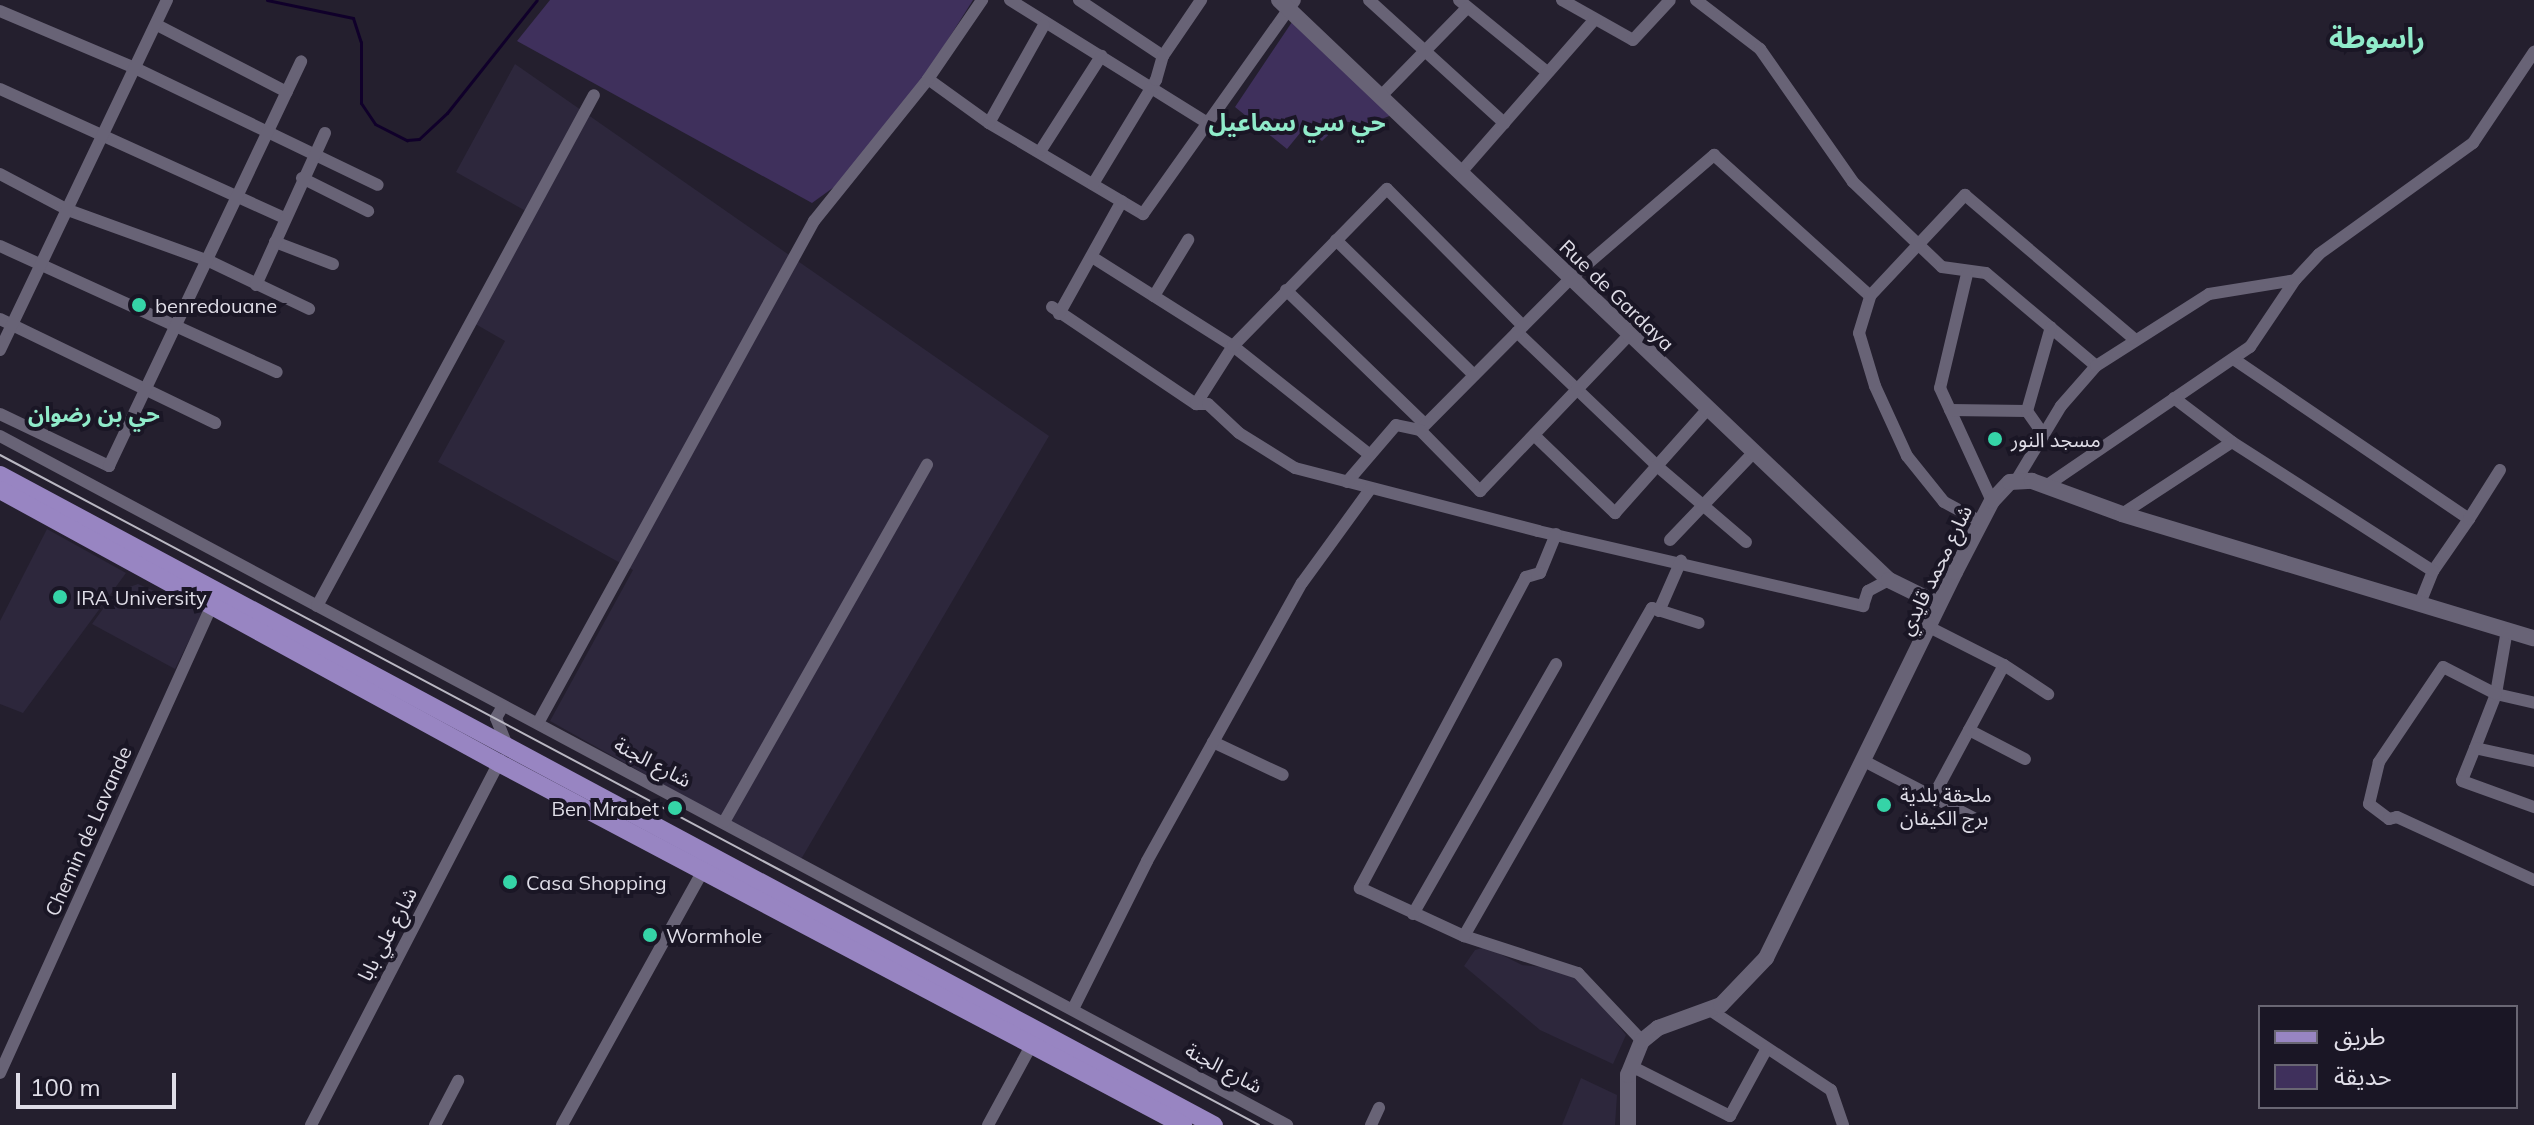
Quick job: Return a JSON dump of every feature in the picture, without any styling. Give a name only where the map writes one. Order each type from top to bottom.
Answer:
[{"type":"main road","name":"Rue de Gardaya","points":[[1288,3],[1706,411],[1889,580],[1938,604]]},
{"type":"main road","points":[[0,475],[469,725],[504,755],[702,872],[1183,1125]]},
{"type":"main road","name":"شارع محمد قايدي","points":[[1642,1041],[1658,1028],[1710,1010],[1737,992],[1766,958],[1938,604],[1992,501],[2017,479]]},
{"type":"main road","points":[[2017,479],[2046,486],[2122,514],[2534,638]]},
{"type":"main road","points":[[0,490],[212,605],[1214,1125]]},
{"type":"main road","points":[[1628,1125],[1631,1066],[1642,1041]]},
{"type":"street","points":[[6,0],[0,10],[137,69],[378,185]]},
{"type":"street","points":[[0,350],[6,322],[44,263],[167,0]]},
{"type":"street","points":[[538,723],[806,234],[841,182],[928,79],[982,0]]},
{"type":"street","points":[[1010,0],[1044,25],[1152,86],[1206,122]]},
{"type":"street","points":[[1079,0],[1163,56]]},
{"type":"street","points":[[1369,0],[1504,123]]},
{"type":"street","points":[[1562,0],[1633,40],[1670,0]]},
{"type":"street","points":[[1696,0],[1760,49],[1853,182],[1923,245],[1942,267],[1967,274],[1986,273],[2096,366]]},
{"type":"street","points":[[1093,184],[1152,86],[1163,56],[1197,1]]},
{"type":"street","points":[[928,79],[989,123],[1041,150],[1143,214],[1288,3]]},
{"type":"street","points":[[1381,96],[1463,4],[1547,72]]},
{"type":"street","points":[[1462,171],[1594,20]]},
{"type":"street","points":[[157,25],[287,92]]},
{"type":"street","points":[[989,123],[1044,25]]},
{"type":"street","points":[[2046,486],[2235,360],[2279,310],[2295,280],[2319,254],[2473,143],[2534,52]]},
{"type":"street","points":[[1041,150],[1101,56]]},
{"type":"street","points":[[99,489],[240,196],[301,61]]},
{"type":"street","points":[[0,89],[284,218]]},
{"type":"street","points":[[317,606],[594,95]]},
{"type":"street","points":[[256,285],[325,133]]},
{"type":"street","points":[[1347,482],[1396,425],[1422,427],[1571,278],[1714,155],[1870,296]]},
{"type":"street","points":[[0,174],[68,210],[209,261],[309,309]]},
{"type":"street","points":[[302,178],[368,211]]},
{"type":"street","points":[[1196,404],[1233,346],[1387,189],[1578,391],[1702,507],[1746,542]]},
{"type":"street","points":[[1981,522],[1944,502],[1907,456],[1875,386],[1859,333],[1870,296],[1923,245],[1965,195],[2134,339]]},
{"type":"street","points":[[1122,201],[1092,257],[1056,311],[1196,404],[1208,404],[1239,433],[1295,468],[1556,534],[1863,606],[1868,591],[1889,580]]},
{"type":"street","points":[[1154,296],[1188,240]]},
{"type":"street","points":[[1336,240],[1474,375]]},
{"type":"street","points":[[275,242],[333,264]]},
{"type":"street","points":[[0,246],[44,263],[277,372]]},
{"type":"street","points":[[1092,257],[1233,346],[1370,455]]},
{"type":"street","points":[[1967,274],[1940,388],[1992,501]]},
{"type":"street","points":[[2017,479],[2043,434],[2096,366],[2209,294],[2295,280]]},
{"type":"street","points":[[1286,290],[1422,427],[1480,491],[1536,437],[1629,335]]},
{"type":"street","points":[[6,322],[149,388],[215,423]]},
{"type":"street","points":[[2027,411],[2051,327]]},
{"type":"street","points":[[2235,360],[2469,519]]},
{"type":"street","points":[[2174,398],[2232,442],[2433,571]]},
{"type":"street","points":[[1950,410],[2027,411]]},
{"type":"street","points":[[1536,437],[1615,513],[1706,411]]},
{"type":"street","points":[[2027,411],[2043,434]]},
{"type":"street","points":[[0,414],[109,466]]},
{"type":"street","name":"شارع الجنة","points":[[0,436],[1287,1125]]},
{"type":"street","points":[[2122,514],[2232,442]]},
{"type":"street","points":[[1670,540],[1753,453]]},
{"type":"street","points":[[724,822],[927,465]]},
{"type":"street","points":[[2420,604],[2433,571],[2500,470]]},
{"type":"street","points":[[1073,1009],[1213,742],[1302,583],[1371,488]]},
{"type":"street","points":[[1556,534],[1540,573],[1525,579],[1359,885],[1362,891],[1464,936],[1578,973],[1642,1041]]},
{"type":"street","points":[[1659,611],[1681,561]]},
{"type":"street","name":"Chemin de Lavande","points":[[0,1073],[212,605]]},
{"type":"street","points":[[1464,936],[1652,608],[1699,623]]},
{"type":"street","points":[[1929,627],[2004,665],[2048,694]]},
{"type":"street","points":[[2507,630],[2496,694],[2462,781],[2534,807]]},
{"type":"street","points":[[1413,914],[1556,664]]},
{"type":"street","points":[[1933,797],[2004,665]]},
{"type":"street","points":[[2534,703],[2496,694],[2443,667],[2379,762],[2369,804],[2389,819],[2397,817],[2534,880]]},
{"type":"street","points":[[503,706],[496,718],[504,755]]},
{"type":"street","points":[[469,725],[496,718]]},
{"type":"street","points":[[1969,730],[2025,759]]},
{"type":"street","points":[[1213,742],[1283,775]]},
{"type":"street","points":[[2475,748],[2534,761]]},
{"type":"street","name":"شارع علي بابا","points":[[311,1125],[504,755]]},
{"type":"street","points":[[1864,761],[1983,823]]},
{"type":"street","points":[[567,1124],[702,872]]},
{"type":"street","points":[[1710,1010],[1831,1090],[1843,1125]]},
{"type":"street","points":[[988,1125],[1032,1044]]},
{"type":"street","points":[[1631,1066],[1730,1116],[1767,1048]]},
{"type":"street","points":[[435,1125],[458,1081]]},
{"type":"street","points":[[1371,1125],[1379,1108]]},
{"type":"shaded area","points":[[515,64],[1049,436],[800,861],[550,721],[633,570],[438,462],[505,341],[472,322],[531,214],[456,172]]},
{"type":"shaded area","name":"IRA University","points":[[47,529],[126,573],[23,713],[0,704],[0,621]]},
{"type":"shaded area","points":[[138,584],[203,612],[175,669],[92,624],[115,592]]},
{"type":"shaded area","points":[[1486,947],[1522,965],[1554,968],[1582,981],[1626,1035],[1613,1064],[1540,1030],[1464,966],[1475,950]]},
{"type":"shaded area","points":[[1581,1078],[1617,1095],[1615,1125],[1562,1125]]},
{"type":"green space","points":[[550,0],[973,0],[925,76],[841,182],[812,203],[517,41]]},
{"type":"green space","points":[[1292,22],[1392,115],[1366,125],[1343,121],[1322,141],[1305,127],[1287,149],[1235,107]]},
{"type":"waterway","points":[[267,0],[353,18],[361,42],[361,103],[375,124],[407,140],[419,139],[447,113],[537,0]]},
{"type":"tram line","points":[[0,455],[1259,1125]]},
{"type":"place","name":"benredouane","points":[[139,305]]},
{"type":"place","name":"مسجد النور","points":[[1995,439]]},
{"type":"place","name":"IRA University","points":[[60,597]]},
{"type":"place","name":"ملحقة بلدية برج الكيفان","points":[[1884,805]]},
{"type":"place","name":"Ben Mrabet","points":[[675,808]]},
{"type":"place","name":"Casa Shopping","points":[[510,882]]},
{"type":"place","name":"Wormhole","points":[[650,935]]},
{"type":"district","name":"راسوطة","points":[[2377,38]]},
{"type":"district","name":"حي سي سماعيل","points":[[1297,123]]},
{"type":"district","name":"حي بن رضوان","points":[[94,415]]}]
